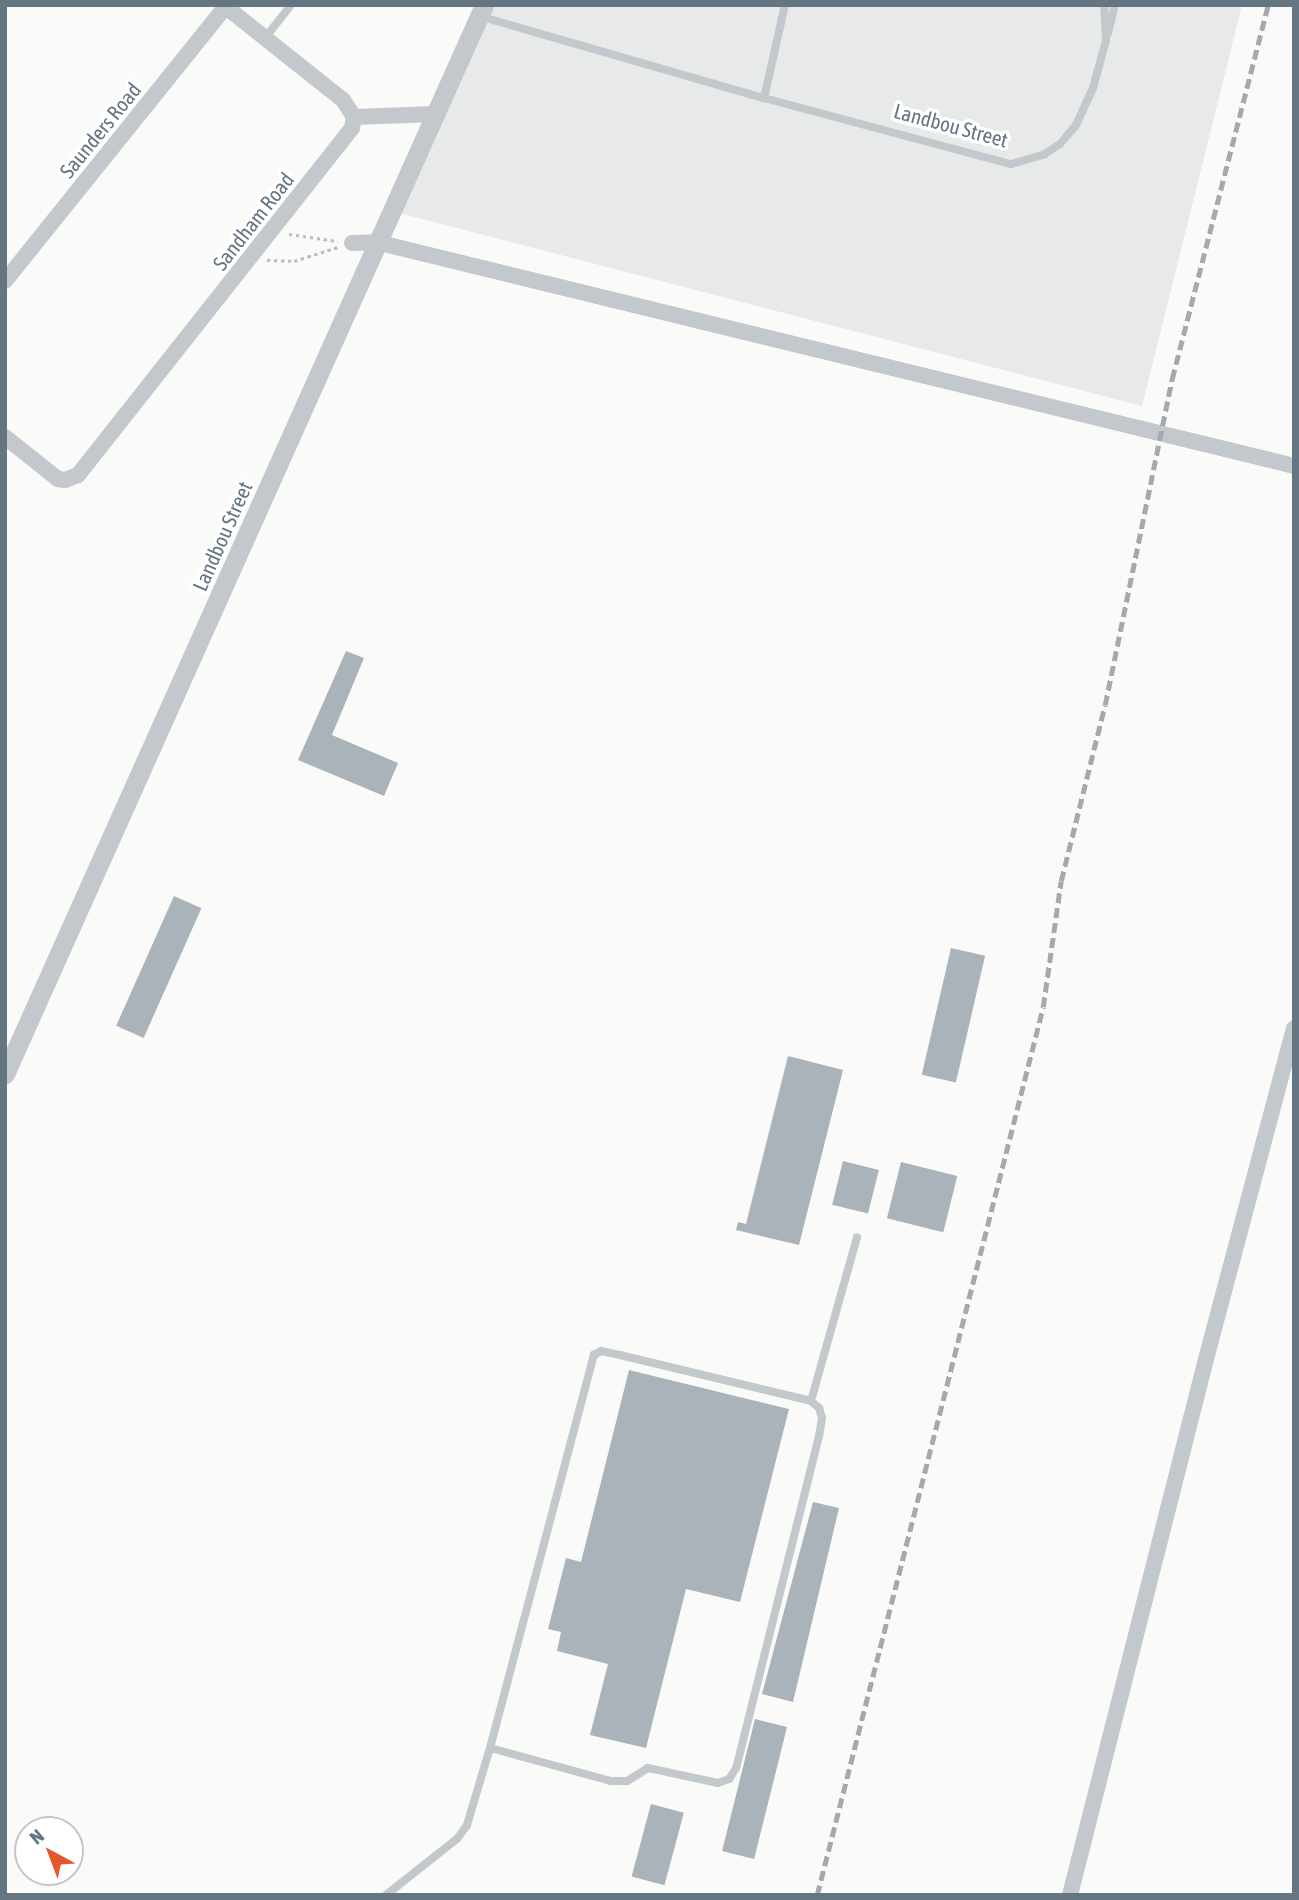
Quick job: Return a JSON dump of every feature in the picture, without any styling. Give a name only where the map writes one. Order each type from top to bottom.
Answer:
[{"type":"street","points":[[226,6],[343,100],[354,117],[435,114]]},
{"type":"street","name":"Saunders Road","points":[[5,281],[226,6]]},
{"type":"street","name":"Landbou Street","points":[[5,1074],[482,10]]},
{"type":"street","name":"Sandham Road","points":[[5,437],[58,479],[71,478],[85,468],[348,134],[354,117]]},
{"type":"street","points":[[352,243],[376,242],[1294,467]]},
{"type":"street","points":[[1070,1895],[1206,1359],[1294,1028]]},
{"type":"lane","points":[[265,38],[291,5]]},
{"type":"lane","points":[[764,98],[785,5]]},
{"type":"lane","name":"Landbou Street","points":[[482,10],[764,98],[995,162],[1019,163],[1045,154],[1060,144],[1076,125],[1093,88],[1106,40],[1104,5]]},
{"type":"lane","points":[[1106,40],[1115,5]]},
{"type":"lane","points":[[811,1401],[857,1237]]},
{"type":"lane","points":[[386,1895],[457,1839],[474,1806],[594,1355],[601,1351],[620,1355],[811,1401],[821,1411],[819,1436],[733,1774],[718,1783],[648,1768],[627,1781],[611,1781],[490,1748]]},
{"type":"path","points":[[272,231],[352,243]]},
{"type":"path","points":[[253,254],[273,262],[290,262],[352,243]]},
{"type":"shaded area","points":[[494,5],[1242,5],[1142,406],[399,213]]},
{"type":"building","points":[[346,651],[364,658],[332,735],[398,763],[384,796],[298,760]]},
{"type":"building","points":[[174,896],[201,908],[144,1038],[116,1026]]},
{"type":"building","points":[[951,948],[985,956],[956,1083],[922,1075]]},
{"type":"building","points":[[788,1056],[843,1070],[799,1245],[736,1230],[738,1222],[746,1224]]},
{"type":"building","points":[[843,1161],[879,1170],[868,1214],[832,1205]]},
{"type":"building","points":[[901,1162],[957,1176],[943,1232],[887,1218]]},
{"type":"building","points":[[629,1370],[789,1409],[740,1602],[686,1589],[646,1748],[590,1735],[608,1664],[557,1651],[561,1632],[548,1629],[566,1558],[581,1562]]},
{"type":"building","points":[[813,1502],[839,1508],[793,1702],[762,1694]]},
{"type":"building","points":[[755,1719],[787,1727],[754,1859],[722,1851]]},
{"type":"building","points":[[651,1804],[684,1813],[664,1885],[632,1876]]},
{"type":"railway","points":[[817,1895],[1043,1007],[1061,881],[1105,705],[1172,379],[1268,5]]}]
